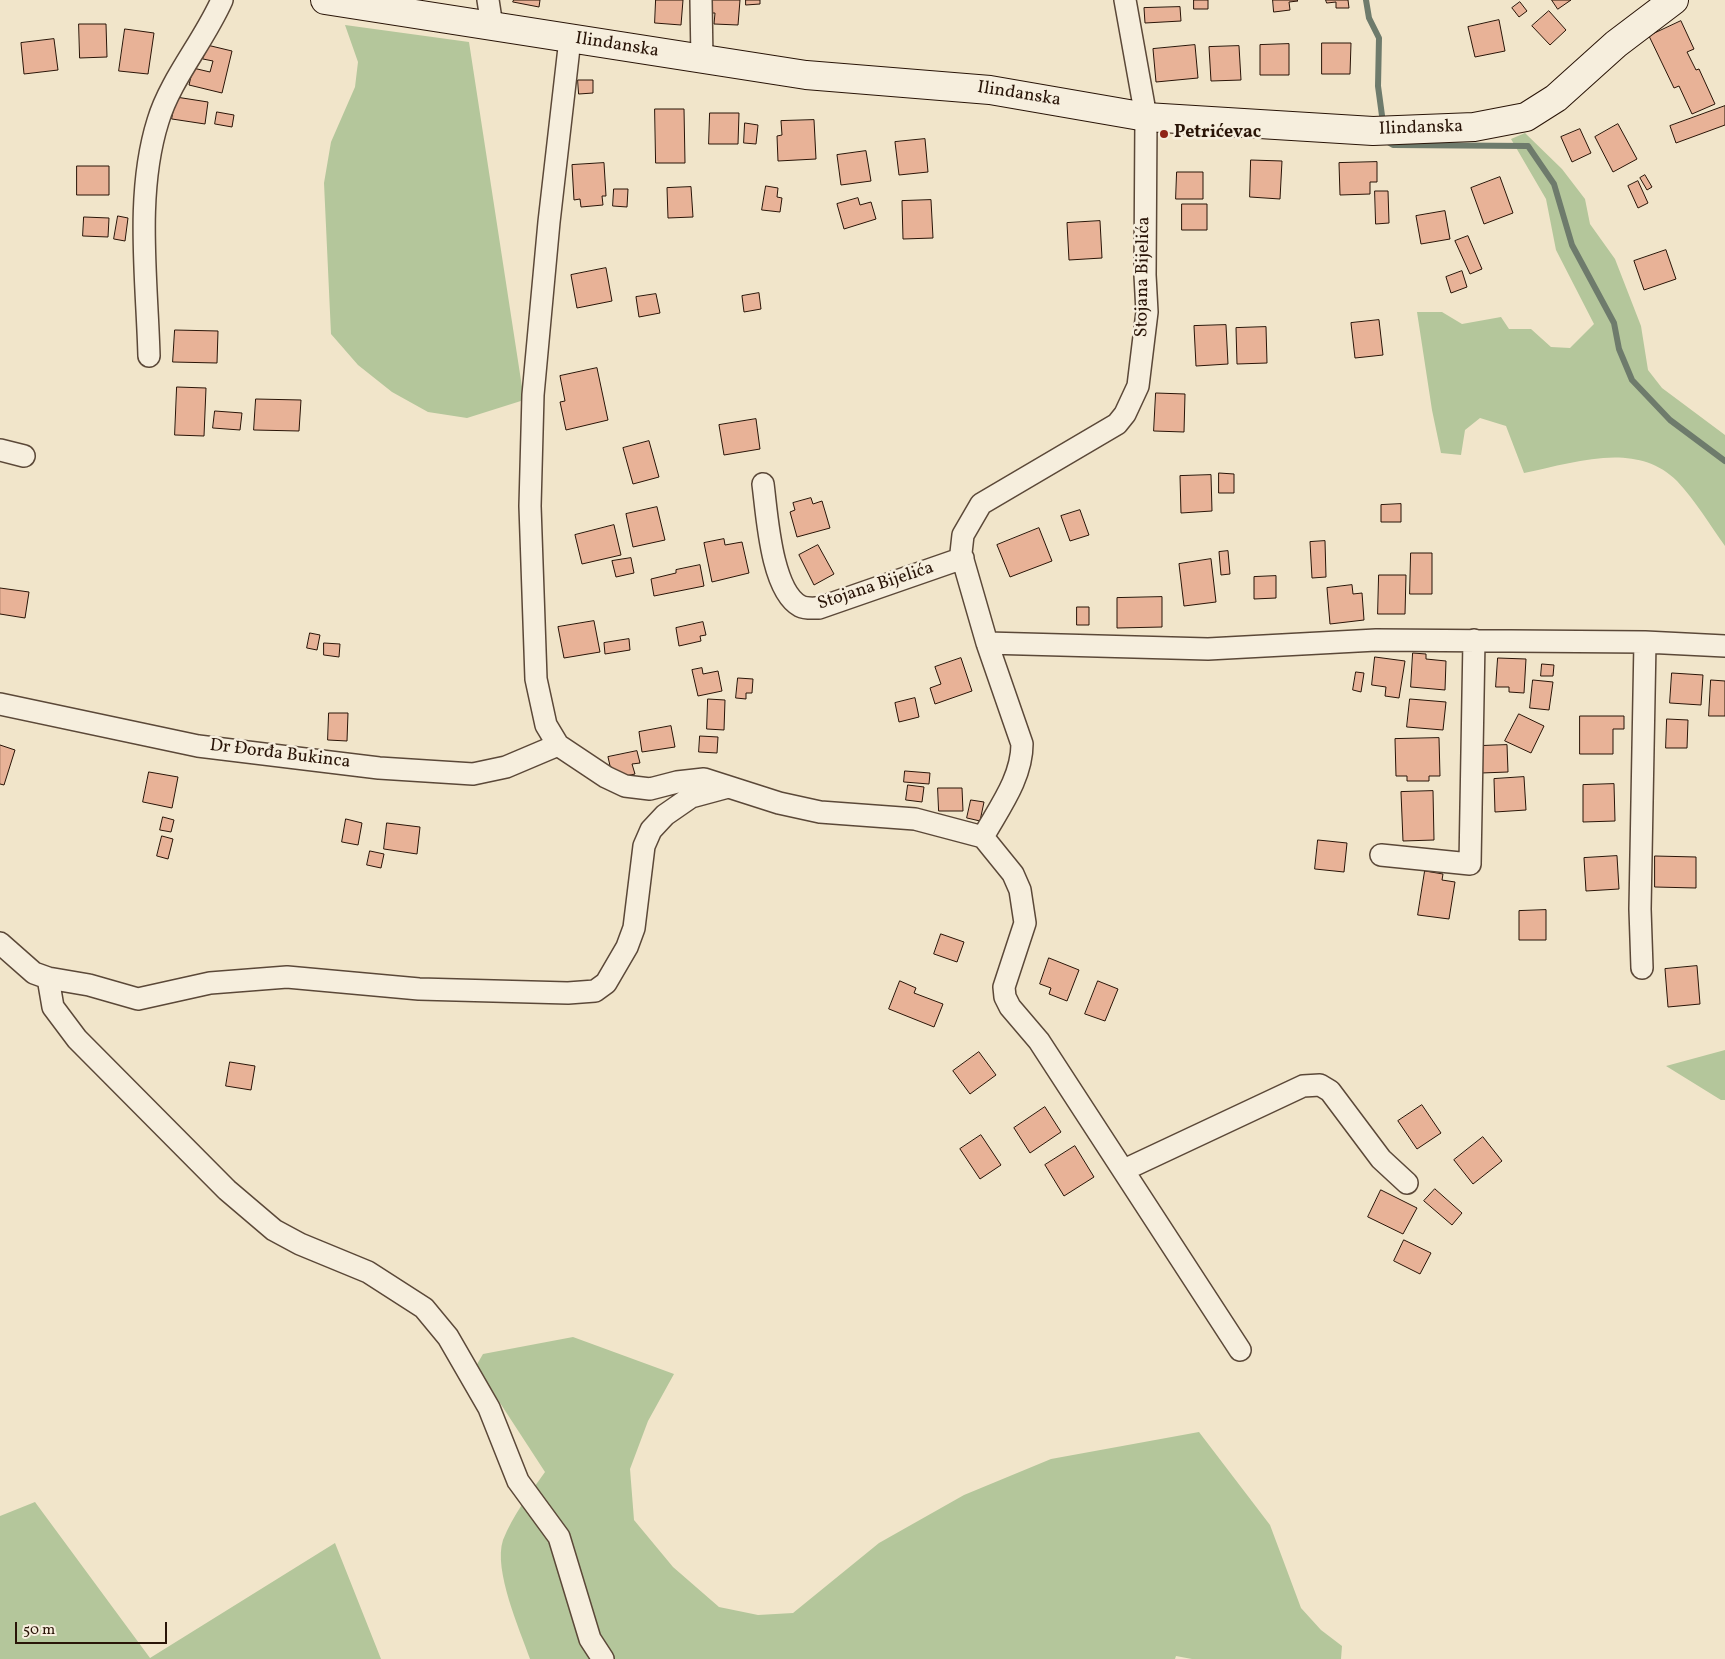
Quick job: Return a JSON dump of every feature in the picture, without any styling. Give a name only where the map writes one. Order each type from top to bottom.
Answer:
[{"type":"street","points":[[150,356],[144,218],[150,156],[158,120],[170,92],[210,27],[222,0]]},
{"type":"street","name":"Ilindanska","points":[[326,0],[490,13],[570,39],[806,75],[990,90],[1146,117],[1386,131],[1474,128],[1526,117],[1556,98],[1616,44],[1674,0]]},
{"type":"street","points":[[701,0],[702,60]]},
{"type":"street","name":"Stojana Bijelića","points":[[983,836],[1018,772],[1022,758],[1022,744],[987,643],[961,553],[963,535],[981,504],[1107,431],[1125,414],[1138,386],[1147,312],[1145,275],[1146,117],[1125,0]]},
{"type":"street","points":[[570,39],[532,395],[530,506],[536,679],[546,724],[558,745],[606,777],[625,786],[650,789],[677,782],[704,779],[780,803],[820,812],[915,818],[983,836],[1013,874],[1024,905],[1025,923],[1004,987],[1005,997],[1010,1006],[1039,1041],[1240,1350]]},
{"type":"street","points":[[0,450],[24,456]]},
{"type":"street","name":"Stojana Bijelića","points":[[763,484],[769,530],[781,584],[790,598],[800,606],[819,608],[963,558]]},
{"type":"street","points":[[987,643],[1208,649],[1376,640],[1645,642],[1725,646]]},
{"type":"street","points":[[1381,856],[1470,864],[1474,640]]},
{"type":"street","points":[[1642,968],[1640,909],[1645,642]]},
{"type":"street","name":"Dr Đorđa Bukinca","points":[[0,704],[198,746],[379,768],[480,773],[506,767],[558,745]]},
{"type":"street","points":[[0,943],[34,973],[48,978],[89,985],[138,999],[210,983],[287,977],[419,989],[568,993],[595,991],[606,983],[627,947],[634,928],[638,910],[644,846],[651,830],[665,816],[691,798],[730,787]]},
{"type":"street","points":[[48,978],[53,1007],[77,1039],[227,1190],[274,1230],[300,1244],[368,1272],[424,1308],[448,1337],[489,1408],[518,1481],[559,1537],[590,1639],[603,1659]]},
{"type":"street","points":[[1124,1170],[1303,1086],[1320,1086],[1330,1092],[1381,1159],[1407,1183]]},
{"type":"green space","points":[[345,25],[469,42],[524,400],[467,418],[428,412],[392,392],[358,365],[331,334],[324,183],[331,142],[355,87],[358,62]]},
{"type":"green space","points":[[1525,133],[1562,169],[1585,199],[1590,224],[1615,259],[1641,326],[1648,370],[1662,388],[1725,435],[1725,546],[1684,488],[1661,468],[1643,461],[1624,458],[1584,460],[1524,473],[1506,426],[1480,418],[1465,430],[1461,455],[1441,453],[1432,410],[1417,312],[1442,312],[1462,324],[1501,317],[1509,329],[1531,329],[1551,347],[1570,348],[1594,324],[1556,250],[1546,199],[1511,139]]},
{"type":"green space","points":[[1725,1050],[1725,1100],[1721,1100],[1666,1066]]},
{"type":"green space","points":[[573,1337],[674,1374],[648,1421],[630,1469],[634,1520],[673,1567],[719,1607],[758,1615],[793,1613],[879,1543],[964,1495],[1051,1459],[1199,1432],[1270,1525],[1301,1608],[1321,1630],[1342,1646],[1341,1659],[1192,1659],[1176,1656],[1175,1659],[530,1659],[509,1600],[501,1553],[503,1540],[512,1522],[545,1472],[476,1366],[483,1354]]},
{"type":"green space","points":[[35,1502],[150,1658],[335,1543],[381,1659],[0,1659],[0,1516]]},
{"type":"building","points":[[514,0],[540,0],[539,7],[513,2]]},
{"type":"building","points":[[656,0],[683,0],[681,25],[655,23]]},
{"type":"building","points":[[711,0],[740,0],[738,25],[714,24],[715,13],[710,13]]},
{"type":"building","points":[[746,0],[760,0],[760,4],[746,5]]},
{"type":"building","points":[[1194,0],[1208,0],[1208,9],[1194,9]]},
{"type":"building","points":[[1273,0],[1298,1],[1289,2],[1290,10],[1274,12]]},
{"type":"building","points":[[1326,0],[1348,0],[1349,8],[1336,8],[1336,2],[1327,3]]},
{"type":"building","points":[[1552,0],[1571,0],[1558,9]]},
{"type":"building","points":[[1520,2],[1527,11],[1519,17],[1512,8]]},
{"type":"building","points":[[1180,7],[1181,21],[1145,23],[1144,8]]},
{"type":"building","points":[[1549,11],[1566,30],[1550,45],[1532,26]]},
{"type":"building","points":[[1499,20],[1505,51],[1475,57],[1468,27]]},
{"type":"building","points":[[1681,21],[1694,49],[1687,52],[1696,70],[1699,69],[1715,104],[1692,114],[1679,86],[1674,88],[1649,36]]},
{"type":"building","points":[[79,24],[106,24],[107,57],[80,58]]},
{"type":"building","points":[[125,29],[154,33],[148,74],[119,71]]},
{"type":"building","points":[[54,39],[58,70],[24,74],[21,43]]},
{"type":"building","points":[[1322,43],[1351,43],[1350,74],[1322,74]]},
{"type":"building","points":[[1289,44],[1289,75],[1260,75],[1260,45]]},
{"type":"building","points":[[207,45],[232,51],[222,93],[189,85],[193,68],[210,72],[213,61],[203,59]]},
{"type":"building","points":[[1195,45],[1198,78],[1156,82],[1153,49]]},
{"type":"building","points":[[1239,46],[1241,80],[1211,81],[1209,47]]},
{"type":"building","points":[[578,80],[593,80],[593,93],[579,94]]},
{"type":"building","points":[[176,97],[208,102],[205,124],[172,119]]},
{"type":"building","points":[[1725,106],[1725,125],[1676,143],[1670,126]]},
{"type":"building","points":[[655,109],[684,109],[685,163],[656,163]]},
{"type":"building","points":[[217,112],[234,115],[232,127],[215,124]]},
{"type":"building","points":[[710,113],[739,113],[738,144],[709,144]]},
{"type":"building","points":[[814,120],[816,159],[778,161],[777,136],[782,135],[781,121]]},
{"type":"building","points":[[745,123],[758,125],[756,144],[744,143]]},
{"type":"building","points":[[1618,124],[1637,159],[1613,172],[1595,137]]},
{"type":"building","points":[[1580,129],[1591,153],[1572,162],[1561,137]]},
{"type":"building","points":[[925,139],[928,172],[899,175],[895,142]]},
{"type":"building","points":[[866,151],[871,181],[841,185],[837,155]]},
{"type":"building","points":[[1251,160],[1282,161],[1280,199],[1250,197]]},
{"type":"building","points":[[1377,162],[1377,182],[1370,182],[1370,194],[1340,195],[1339,163]]},
{"type":"building","points":[[604,163],[606,196],[602,196],[603,205],[581,207],[580,199],[574,200],[572,165]]},
{"type":"building","points":[[77,166],[109,166],[109,195],[77,195]]},
{"type":"building","points":[[1177,172],[1203,172],[1203,199],[1176,199]]},
{"type":"building","points":[[1645,175],[1652,187],[1647,190],[1640,178]]},
{"type":"building","points":[[1500,177],[1513,213],[1484,224],[1471,188]]},
{"type":"building","points":[[1638,181],[1648,203],[1638,208],[1628,186]]},
{"type":"building","points":[[766,186],[778,188],[777,197],[782,198],[780,212],[762,210]]},
{"type":"building","points":[[691,187],[693,217],[668,218],[667,188]]},
{"type":"building","points":[[614,189],[628,189],[627,207],[613,206]]},
{"type":"building","points":[[1375,191],[1388,191],[1389,223],[1376,224]]},
{"type":"building","points":[[858,198],[860,205],[871,202],[876,219],[844,229],[837,204]]},
{"type":"building","points":[[931,200],[933,238],[903,239],[902,201]]},
{"type":"building","points":[[1182,204],[1207,204],[1207,230],[1182,230]]},
{"type":"building","points":[[1445,211],[1450,239],[1421,244],[1416,216]]},
{"type":"building","points":[[118,216],[128,218],[125,241],[114,239]]},
{"type":"building","points":[[84,217],[109,218],[108,237],[83,236]]},
{"type":"building","points":[[1100,221],[1102,258],[1069,260],[1067,223]]},
{"type":"building","points":[[1468,236],[1482,269],[1470,274],[1455,241]]},
{"type":"building","points":[[1666,250],[1676,279],[1644,290],[1634,261]]},
{"type":"building","points":[[606,268],[612,301],[577,308],[571,275]]},
{"type":"building","points":[[1462,271],[1467,287],[1451,293],[1446,277]]},
{"type":"building","points":[[759,293],[761,309],[744,312],[742,296]]},
{"type":"building","points":[[656,294],[660,313],[639,317],[636,297]]},
{"type":"building","points":[[1379,320],[1383,355],[1355,358],[1351,323]]},
{"type":"building","points":[[1226,325],[1228,364],[1196,366],[1194,326]]},
{"type":"building","points":[[1266,327],[1267,363],[1237,364],[1236,328]]},
{"type":"building","points":[[175,330],[218,331],[217,363],[173,362]]},
{"type":"building","points":[[597,368],[608,420],[566,430],[560,402],[565,401],[560,376]]},
{"type":"building","points":[[177,387],[206,388],[204,436],[175,435]]},
{"type":"building","points":[[1156,393],[1185,394],[1184,432],[1154,431]]},
{"type":"building","points":[[256,399],[301,400],[299,431],[254,430]]},
{"type":"building","points":[[215,411],[242,413],[240,430],[213,428]]},
{"type":"building","points":[[756,419],[760,449],[724,455],[719,425]]},
{"type":"building","points":[[649,441],[659,477],[633,484],[623,448]]},
{"type":"building","points":[[1219,473],[1234,474],[1234,493],[1219,493]]},
{"type":"building","points":[[1211,475],[1212,511],[1181,513],[1180,476]]},
{"type":"building","points":[[811,498],[813,504],[822,501],[830,528],[797,537],[790,512],[795,510],[793,503]]},
{"type":"building","points":[[1401,504],[1401,522],[1381,522],[1381,505]]},
{"type":"building","points":[[657,507],[665,540],[633,547],[626,514]]},
{"type":"building","points":[[1080,510],[1089,535],[1070,541],[1061,516]]},
{"type":"building","points":[[614,525],[621,555],[582,564],[575,535]]},
{"type":"building","points":[[1039,528],[1052,561],[1010,577],[997,545]]},
{"type":"building","points":[[724,539],[725,545],[742,542],[749,573],[712,582],[704,543]]},
{"type":"building","points":[[1325,541],[1326,577],[1312,578],[1310,542]]},
{"type":"building","points":[[818,545],[834,574],[814,585],[799,555]]},
{"type":"building","points":[[1228,551],[1230,574],[1221,575],[1219,552]]},
{"type":"building","points":[[1411,553],[1432,553],[1432,594],[1410,594]]},
{"type":"building","points":[[631,558],[634,573],[616,577],[612,561]]},
{"type":"building","points":[[1211,559],[1216,602],[1184,606],[1179,564]]},
{"type":"building","points":[[700,565],[704,586],[654,596],[651,579],[676,573],[676,570]]},
{"type":"building","points":[[1379,575],[1406,575],[1405,614],[1378,614]]},
{"type":"building","points":[[1276,576],[1276,598],[1254,599],[1254,577]]},
{"type":"building","points":[[1352,585],[1353,594],[1362,593],[1364,620],[1330,624],[1327,588]]},
{"type":"building","points":[[0,588],[29,592],[25,618],[0,614]]},
{"type":"building","points":[[1162,597],[1162,627],[1117,628],[1117,598]]},
{"type":"building","points":[[1077,607],[1089,607],[1089,625],[1077,625]]},
{"type":"building","points":[[594,621],[600,652],[564,658],[558,627]]},
{"type":"building","points":[[703,622],[706,635],[700,636],[701,641],[679,646],[676,628]]},
{"type":"building","points":[[310,633],[320,635],[317,650],[307,648]]},
{"type":"building","points":[[629,639],[630,650],[605,654],[604,643]]},
{"type":"building","points":[[324,643],[340,644],[339,657],[324,655]]},
{"type":"building","points":[[1413,653],[1426,654],[1426,659],[1446,661],[1445,690],[1411,687]]},
{"type":"building","points":[[1375,657],[1405,661],[1399,698],[1385,696],[1386,687],[1372,685]]},
{"type":"building","points":[[961,658],[972,691],[935,704],[930,688],[941,684],[935,667]]},
{"type":"building","points":[[1498,658],[1526,659],[1524,693],[1509,692],[1509,687],[1496,687]]},
{"type":"building","points":[[1542,664],[1554,665],[1553,676],[1541,676]]},
{"type":"building","points":[[702,668],[703,674],[718,671],[722,691],[698,696],[692,670]]},
{"type":"building","points":[[1356,672],[1364,673],[1361,692],[1353,690]]},
{"type":"building","points":[[1672,673],[1703,675],[1701,705],[1670,703]]},
{"type":"building","points":[[738,678],[753,679],[752,693],[746,693],[746,699],[736,698]]},
{"type":"building","points":[[1533,680],[1553,682],[1549,710],[1530,708]]},
{"type":"building","points":[[1711,680],[1725,681],[1725,716],[1709,716]]},
{"type":"building","points":[[915,698],[919,717],[899,722],[895,703]]},
{"type":"building","points":[[708,699],[725,700],[724,730],[707,729]]},
{"type":"building","points":[[1410,699],[1446,702],[1443,730],[1407,727]]},
{"type":"building","points":[[329,713],[348,713],[347,741],[328,740]]},
{"type":"building","points":[[1519,714],[1544,726],[1531,753],[1505,741]]},
{"type":"building","points":[[1580,716],[1624,716],[1624,729],[1613,729],[1613,754],[1580,754]]},
{"type":"building","points":[[1667,719],[1688,720],[1687,748],[1666,748]]},
{"type":"building","points":[[671,726],[675,747],[642,752],[639,732]]},
{"type":"building","points":[[700,736],[718,737],[717,753],[699,752]]},
{"type":"building","points":[[1439,738],[1440,776],[1429,776],[1429,781],[1407,781],[1407,776],[1396,776],[1395,739]]},
{"type":"building","points":[[0,745],[15,750],[4,785],[0,784]]},
{"type":"building","points":[[1507,745],[1508,772],[1481,773],[1480,746]]},
{"type":"building","points":[[637,751],[640,763],[632,764],[635,774],[613,779],[608,757]]},
{"type":"building","points":[[905,771],[930,773],[929,784],[904,782]]},
{"type":"building","points":[[149,772],[178,777],[172,808],[143,802]]},
{"type":"building","points":[[1524,777],[1526,810],[1495,812],[1494,779]]},
{"type":"building","points":[[1614,784],[1615,821],[1583,822],[1583,785]]},
{"type":"building","points":[[908,785],[924,787],[922,802],[906,800]]},
{"type":"building","points":[[938,788],[962,788],[963,811],[939,811]]},
{"type":"building","points":[[1433,791],[1434,840],[1403,841],[1401,792]]},
{"type":"building","points":[[971,800],[984,802],[980,821],[967,818]]},
{"type":"building","points":[[163,817],[174,820],[171,832],[160,830]]},
{"type":"building","points":[[346,819],[362,823],[358,845],[342,842]]},
{"type":"building","points":[[387,823],[420,827],[417,854],[384,849]]},
{"type":"building","points":[[162,836],[173,839],[168,859],[157,856]]},
{"type":"building","points":[[1318,840],[1347,843],[1344,872],[1315,869]]},
{"type":"building","points":[[370,851],[384,854],[381,868],[367,865]]},
{"type":"building","points":[[1617,856],[1619,889],[1586,891],[1584,858]]},
{"type":"building","points":[[1655,856],[1696,857],[1696,888],[1655,887]]},
{"type":"building","points":[[1425,871],[1443,874],[1442,880],[1455,882],[1449,919],[1418,915]]},
{"type":"building","points":[[1546,910],[1546,940],[1519,940],[1519,911]]},
{"type":"building","points":[[941,934],[964,942],[957,962],[934,954]]},
{"type":"building","points":[[1049,958],[1079,970],[1067,1001],[1049,994],[1051,988],[1040,984]]},
{"type":"building","points":[[1697,966],[1700,1004],[1668,1007],[1665,969]]},
{"type":"building","points":[[900,981],[916,988],[914,993],[943,1004],[934,1027],[889,1009]]},
{"type":"building","points":[[1098,981],[1118,989],[1105,1021],[1085,1014]]},
{"type":"building","points":[[979,1052],[996,1075],[970,1094],[953,1071]]},
{"type":"building","points":[[230,1062],[255,1066],[251,1090],[226,1086]]},
{"type":"building","points":[[1422,1105],[1441,1133],[1417,1149],[1398,1121]]},
{"type":"building","points":[[1045,1107],[1061,1132],[1030,1153],[1014,1128]]},
{"type":"building","points":[[981,1135],[1001,1165],[980,1179],[960,1149]]},
{"type":"building","points":[[1483,1137],[1502,1161],[1473,1184],[1454,1160]]},
{"type":"building","points":[[1075,1146],[1094,1177],[1064,1196],[1045,1165]]},
{"type":"building","points":[[1435,1189],[1462,1213],[1452,1225],[1424,1201]]},
{"type":"building","points":[[1381,1190],[1417,1208],[1403,1234],[1368,1217]]},
{"type":"building","points":[[1404,1240],[1431,1253],[1420,1274],[1394,1261]]},
{"type":"waterway","points":[[1366,0],[1369,18],[1379,38],[1378,86],[1383,123]]},
{"type":"waterway","points":[[1386,141],[1393,145],[1528,146],[1554,184],[1572,245],[1614,323],[1619,349],[1632,380],[1670,420],[1725,461]]},
{"type":"place","name":"Petrićevac","points":[[1164,134]]}]
